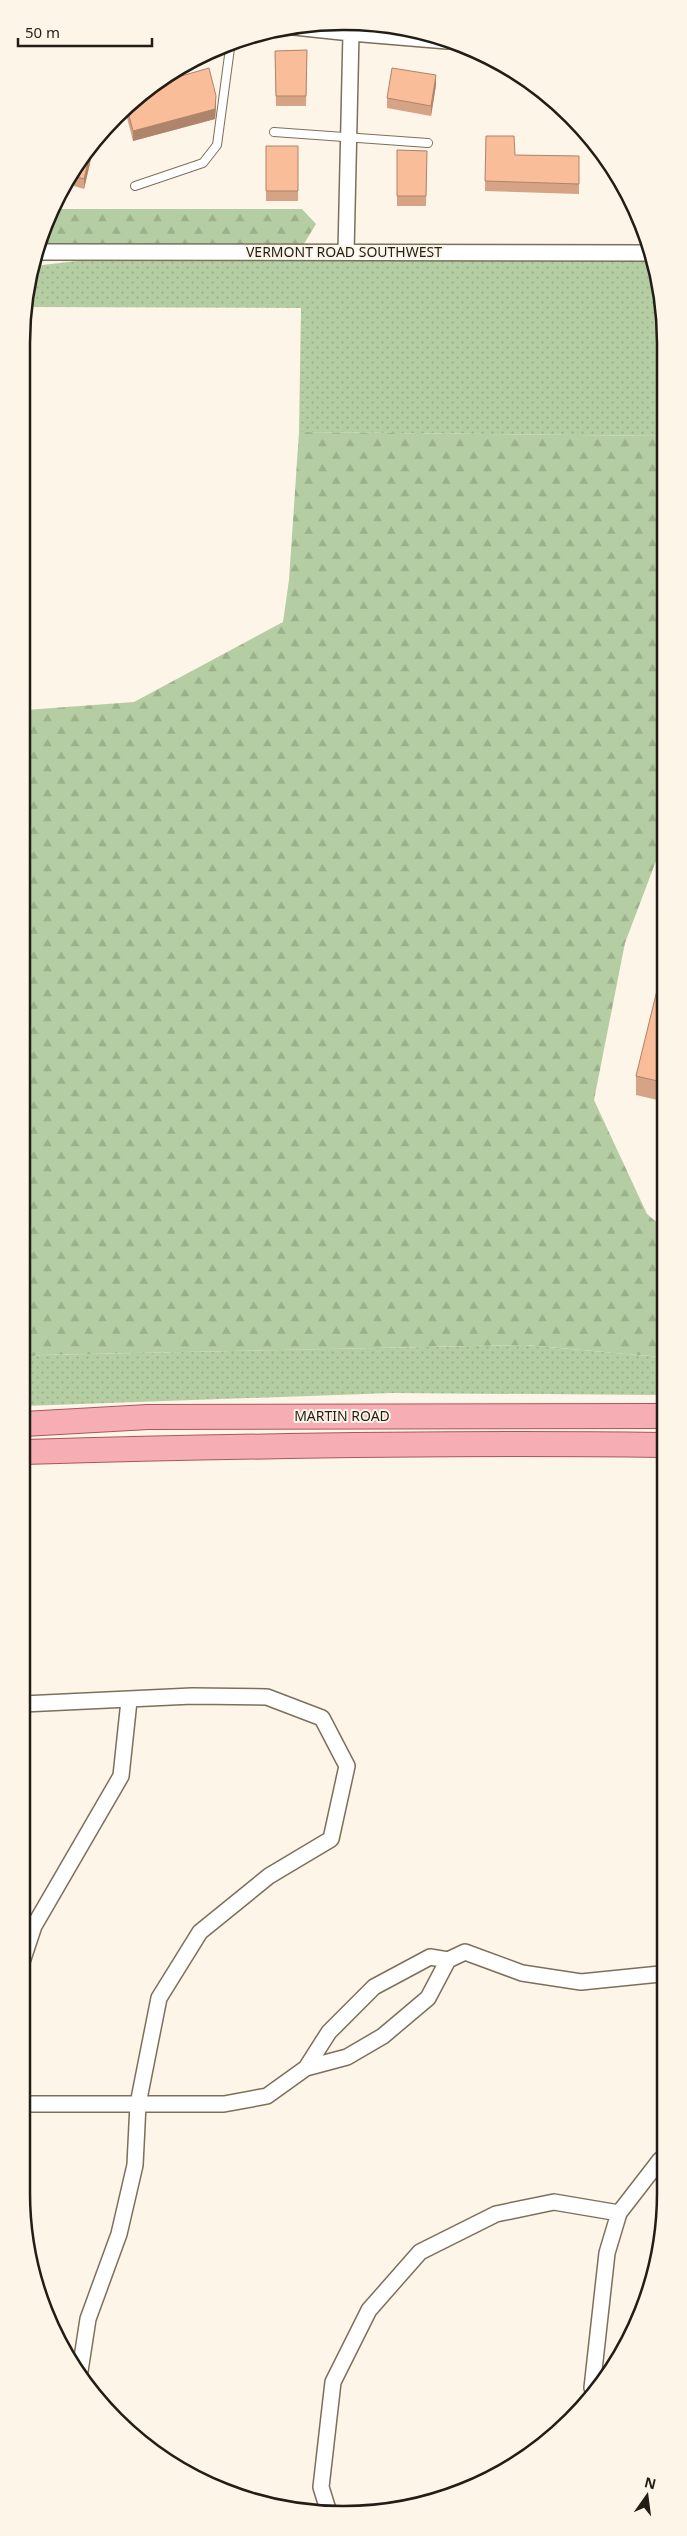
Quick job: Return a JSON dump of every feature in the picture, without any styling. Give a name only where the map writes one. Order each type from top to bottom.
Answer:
[{"type":"main road","name":"MARTIN ROAD","points":[[30,1424],[148,1417],[657,1416]]},
{"type":"main road","name":"MARTIN ROAD","points":[[30,1452],[242,1446],[495,1443],[657,1445]]},
{"type":"street","points":[[326,31],[377,32]]},
{"type":"street","points":[[346,252],[351,33]]},
{"type":"street","name":"VERMONT ROAD SOUTHWEST","points":[[44,252],[643,254]]},
{"type":"street","points":[[30,1704],[128,1701],[192,1696],[267,1697],[322,1718],[347,1766],[332,1839],[269,1876],[200,1932],[159,1998],[138,2104],[133,2174],[120,2234],[88,2319],[81,2364]]},
{"type":"street","points":[[30,1938],[34,1926],[122,1776],[128,1701]]},
{"type":"street","points":[[306,2068],[329,2032],[374,1987],[430,1957],[448,1960],[465,1952],[522,1973],[581,1982],[657,1974]]},
{"type":"street","points":[[30,2104],[224,2104],[267,2096],[306,2068],[347,2057],[383,2036],[428,1998],[448,1960]]},
{"type":"street","points":[[593,2382],[607,2253],[619,2213],[657,2164]]},
{"type":"street","points":[[327,2505],[321,2487],[333,2382],[369,2310],[420,2252],[496,2214],[554,2202],[619,2213]]},
{"type":"lane","points":[[135,186],[203,163],[216,145],[229,52]]},
{"type":"lane","points":[[274,132],[428,142]]},
{"type":"green space","points":[[60,209],[302,209],[316,224],[302,247],[46,246]]},
{"type":"green space","points":[[77,261],[646,261],[651,282],[656,323],[657,436],[299,432],[301,308],[33,307],[40,265]]},
{"type":"green space","points":[[299,432],[657,436],[657,858],[625,943],[594,1100],[647,1214],[657,1223],[657,1357],[525,1345],[30,1356],[30,710],[134,702],[283,622],[289,580]]},
{"type":"green space","points":[[525,1345],[657,1357],[657,1395],[392,1393],[30,1406],[30,1356]]},
{"type":"building","points":[[307,50],[306,96],[276,96],[275,51]]},
{"type":"building","points":[[209,68],[216,96],[215,109],[133,131],[129,116],[153,95],[180,76]]},
{"type":"building","points":[[392,68],[436,75],[431,106],[387,98]]},
{"type":"building","points":[[486,136],[514,136],[515,155],[579,156],[579,184],[485,181]]},
{"type":"building","points":[[266,146],[298,146],[298,191],[266,191]]},
{"type":"building","points":[[397,150],[427,151],[426,196],[397,196]]},
{"type":"building","points":[[88,163],[84,179],[78,177]]},
{"type":"building","points":[[657,990],[657,1081],[636,1076]]}]
